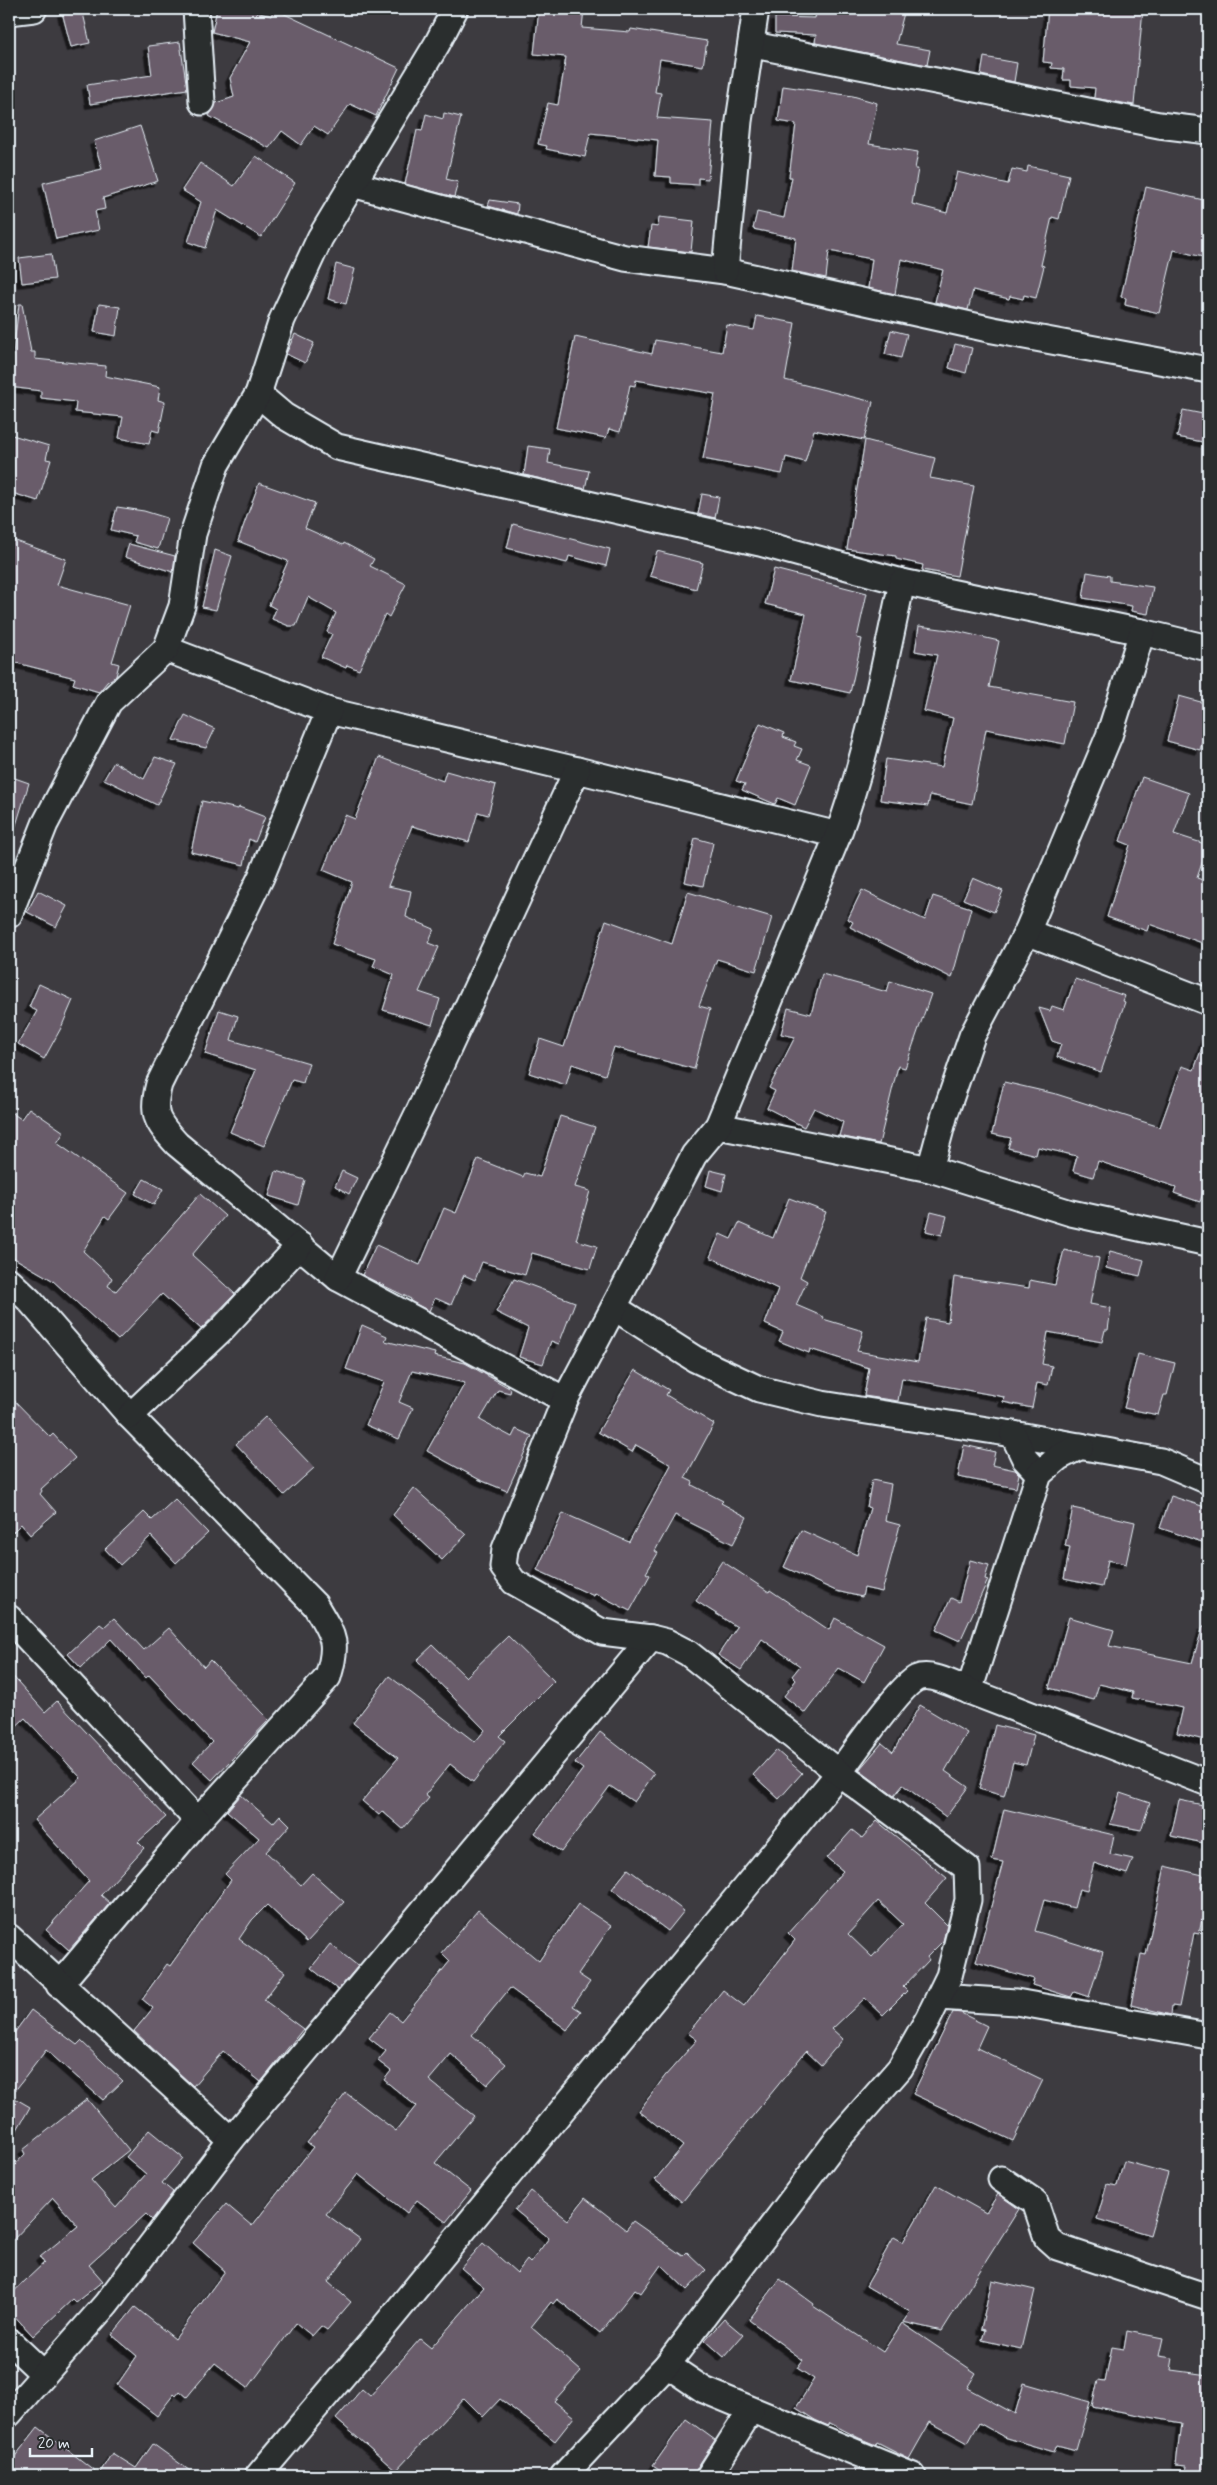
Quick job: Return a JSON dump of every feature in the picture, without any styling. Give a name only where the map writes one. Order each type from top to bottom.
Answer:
[{"type":"street","points":[[9,12],[34,9]]},
{"type":"street","points":[[196,9],[202,102]]},
{"type":"street","points":[[9,915],[45,824],[109,702],[166,649],[182,606],[193,534],[216,465],[258,394],[282,320],[320,238],[437,44],[455,9]]},
{"type":"street","points":[[725,271],[739,121],[753,45],[756,9]]},
{"type":"street","points":[[753,45],[1159,125],[1208,131]]},
{"type":"street","points":[[352,184],[625,258],[725,271],[993,330],[1208,370]]},
{"type":"street","points":[[258,394],[284,416],[337,447],[760,543],[902,582],[1142,632],[1208,648]]},
{"type":"street","points":[[563,2476],[667,2365],[837,2140],[900,2068],[949,1976],[968,1900],[966,1868],[839,1773],[688,1652],[667,1642],[651,1638],[602,1632],[514,1582],[503,1567],[505,1549],[565,1400],[694,1155],[718,1126],[838,835],[852,796],[872,722],[902,582]]},
{"type":"street","points":[[930,1169],[945,1114],[972,1036],[1028,932],[1109,736],[1142,632]]},
{"type":"street","points":[[166,649],[329,711],[838,835]]},
{"type":"street","points":[[329,711],[261,877],[159,1084],[153,1104],[160,1126],[176,1144],[338,1278],[565,1400]]},
{"type":"street","points":[[338,1278],[424,1101],[577,770]]},
{"type":"street","points":[[1028,932],[1208,1002]]},
{"type":"street","points":[[718,1126],[930,1169],[1071,1214],[1208,1243]]},
{"type":"street","points":[[130,1416],[222,1329],[300,1245]]},
{"type":"street","points":[[9,1281],[30,1301],[130,1416],[315,1605],[334,1638],[335,1657],[328,1677],[198,1821],[59,1985]]},
{"type":"street","points":[[615,1308],[696,1359],[759,1389],[822,1404],[1013,1434],[1160,1461],[1208,1481]]},
{"type":"street","points":[[1013,1434],[1025,1459],[1039,1474]]},
{"type":"street","points":[[969,1691],[1039,1474],[1059,1457],[1081,1446]]},
{"type":"street","points":[[9,1618],[198,1821]]},
{"type":"street","points":[[9,2414],[106,2304],[231,2140],[651,1638]]},
{"type":"street","points":[[258,2476],[379,2334],[839,1773],[899,1695],[917,1678],[930,1677],[969,1691],[1208,1783]]},
{"type":"street","points":[[9,1938],[231,2140]]},
{"type":"street","points":[[939,1997],[1016,2002],[1208,2036]]},
{"type":"street","points":[[1001,2179],[1035,2202],[1047,2238],[1057,2247],[1208,2297]]},
{"type":"street","points":[[9,2341],[44,2374]]},
{"type":"street","points":[[667,2365],[704,2390],[913,2476]]},
{"type":"street","points":[[709,2476],[751,2410]]},
{"type":"building","points":[[82,9],[90,43],[71,47],[62,12]]},
{"type":"building","points":[[217,9],[245,9],[271,16],[274,9],[399,68],[376,116],[350,104],[328,135],[314,126],[301,145],[282,131],[269,148],[209,116],[216,103],[234,97],[230,78],[250,42],[212,32]]},
{"type":"building","points":[[539,9],[584,9],[582,28],[630,32],[631,29],[707,41],[703,66],[660,59],[655,92],[661,93],[657,118],[713,122],[708,179],[698,178],[698,185],[671,183],[671,177],[655,176],[658,140],[590,133],[585,157],[546,149],[547,146],[538,144],[548,103],[558,105],[566,57],[534,54]]},
{"type":"building","points":[[817,9],[844,9],[863,13],[864,9],[905,9],[896,44],[930,50],[927,65],[815,43],[816,35],[775,33],[775,17],[815,18]]},
{"type":"building","points":[[1048,9],[1143,9],[1134,105],[1094,98],[1095,88],[1071,86],[1071,80],[1063,80],[1064,69],[1051,68],[1052,63],[1043,62]]},
{"type":"building","points":[[180,42],[187,89],[90,104],[87,85],[152,75],[148,46]]},
{"type":"building","points":[[984,57],[1017,63],[1014,82],[981,75]]},
{"type":"building","points":[[783,86],[853,96],[877,103],[869,144],[918,152],[915,169],[918,169],[912,204],[947,213],[957,172],[1008,184],[1012,169],[1027,172],[1028,166],[1069,175],[1059,219],[1052,217],[1041,265],[1044,266],[1036,298],[1024,295],[1023,299],[1010,296],[1009,299],[973,290],[968,310],[935,302],[943,270],[901,259],[895,294],[868,288],[872,259],[829,251],[826,278],[792,271],[796,238],[753,229],[757,212],[784,218],[792,177],[789,177],[796,124],[778,121]]},
{"type":"building","points":[[444,113],[461,117],[446,179],[458,182],[454,197],[405,184],[417,130],[422,131],[426,114],[443,119]]},
{"type":"building","points":[[140,126],[158,181],[103,198],[105,209],[95,211],[99,230],[56,239],[43,183],[102,169],[94,141]]},
{"type":"building","points":[[256,156],[295,183],[261,237],[217,210],[205,248],[188,242],[201,202],[182,190],[200,163],[234,186]]},
{"type":"building","points":[[1146,187],[1208,201],[1208,235],[1203,257],[1174,250],[1159,313],[1125,305],[1126,298],[1121,297]]},
{"type":"building","points":[[490,200],[518,204],[517,214],[488,206]]},
{"type":"building","points":[[659,217],[694,221],[691,252],[648,247],[651,226],[658,227]]},
{"type":"building","points":[[51,254],[55,279],[22,283],[19,258]]},
{"type":"building","points":[[336,264],[355,269],[346,304],[328,299]]},
{"type":"building","points":[[19,304],[22,304],[31,352],[35,352],[35,359],[106,366],[105,376],[160,387],[158,400],[165,402],[159,432],[152,430],[149,444],[119,438],[123,417],[75,412],[76,402],[41,398],[41,391],[9,387]]},
{"type":"building","points":[[99,304],[120,307],[116,336],[94,332]]},
{"type":"building","points":[[757,316],[795,323],[785,380],[873,402],[864,440],[814,430],[805,462],[786,457],[782,474],[703,459],[715,394],[636,380],[635,386],[630,385],[620,432],[609,429],[606,438],[556,428],[575,337],[652,354],[655,340],[722,352],[727,325],[754,330]]},
{"type":"building","points":[[891,330],[907,334],[901,358],[885,354]]},
{"type":"building","points":[[295,334],[314,343],[305,363],[286,354]]},
{"type":"building","points":[[955,344],[972,348],[966,373],[949,368]]},
{"type":"building","points":[[1183,410],[1208,415],[1208,443],[1177,437]]},
{"type":"building","points":[[9,434],[49,446],[46,459],[51,460],[38,501],[9,492]]},
{"type":"building","points":[[865,440],[935,458],[930,478],[974,486],[957,576],[922,570],[923,565],[896,559],[896,556],[847,549]]},
{"type":"building","points":[[528,446],[550,449],[548,463],[589,471],[585,489],[524,475]]},
{"type":"building","points":[[259,483],[315,503],[305,528],[343,545],[344,543],[374,559],[370,566],[406,584],[389,617],[385,614],[359,670],[347,665],[346,668],[321,657],[332,634],[327,632],[336,613],[308,597],[296,626],[289,626],[272,619],[276,609],[269,605],[288,561],[238,541]]},
{"type":"building","points":[[702,494],[719,497],[715,518],[698,514]]},
{"type":"building","points":[[117,507],[144,511],[167,518],[158,549],[134,542],[136,536],[111,530]]},
{"type":"building","points":[[513,524],[610,549],[606,566],[569,556],[567,563],[507,548]]},
{"type":"building","points":[[13,540],[66,559],[57,585],[130,605],[112,662],[119,664],[116,676],[107,682],[99,692],[73,684],[75,678],[9,661],[9,553]]},
{"type":"building","points":[[129,544],[175,556],[173,572],[125,557]]},
{"type":"building","points":[[215,550],[232,556],[216,610],[202,607]]},
{"type":"building","points":[[657,551],[703,563],[696,589],[650,576]]},
{"type":"building","points":[[774,569],[867,593],[857,638],[862,639],[850,693],[791,680],[806,614],[765,604]]},
{"type":"building","points":[[1087,572],[1110,576],[1110,581],[1153,587],[1148,614],[1131,611],[1132,606],[1083,598]]},
{"type":"building","points":[[919,626],[956,631],[999,641],[989,687],[1073,702],[1065,744],[986,729],[972,804],[930,795],[928,806],[880,800],[886,759],[942,767],[953,718],[924,711],[937,655],[915,651]]},
{"type":"building","points":[[1179,696],[1208,704],[1208,721],[1200,750],[1167,741]]},
{"type":"building","points":[[185,715],[215,729],[206,748],[173,740]]},
{"type":"building","points":[[760,723],[784,733],[783,737],[796,742],[794,746],[802,749],[797,760],[811,765],[795,805],[778,798],[775,804],[742,790],[745,784],[736,781]]},
{"type":"building","points":[[155,757],[177,764],[157,805],[104,779],[114,762],[144,779]]},
{"type":"building","points":[[379,757],[443,781],[446,771],[496,785],[488,815],[478,812],[469,842],[412,826],[388,886],[411,891],[406,917],[434,929],[428,943],[439,947],[419,992],[440,999],[432,1025],[383,1010],[394,975],[373,966],[376,959],[332,944],[352,882],[323,870],[345,815],[355,819]]},
{"type":"building","points":[[9,776],[29,783],[13,835],[9,834]]},
{"type":"building","points":[[1142,777],[1189,793],[1174,834],[1208,845],[1197,878],[1208,882],[1208,945],[1149,924],[1147,931],[1107,917],[1130,845],[1120,841]]},
{"type":"building","points":[[202,801],[238,809],[239,807],[265,817],[255,842],[249,839],[244,865],[191,852]]},
{"type":"building","points":[[695,838],[713,843],[703,886],[685,882]]},
{"type":"building","points":[[973,878],[1003,891],[994,912],[963,899]]},
{"type":"building","points":[[862,890],[925,920],[933,896],[971,908],[952,978],[850,927],[853,922],[848,919]]},
{"type":"building","points":[[38,891],[67,906],[56,927],[27,912]]},
{"type":"building","points":[[688,892],[772,917],[756,971],[717,959],[699,1006],[710,1009],[694,1069],[614,1047],[605,1075],[572,1064],[566,1085],[529,1073],[540,1039],[564,1047],[606,920],[672,944]]},
{"type":"building","points":[[822,974],[887,992],[890,981],[931,994],[905,1068],[898,1066],[879,1144],[839,1136],[843,1122],[814,1108],[804,1127],[767,1108],[775,1091],[769,1088],[795,1037],[781,1034],[788,1008],[811,1014]]},
{"type":"building","points":[[1075,979],[1125,996],[1123,1001],[1125,1002],[1101,1072],[1057,1057],[1061,1044],[1052,1041],[1039,1008],[1050,1011],[1052,1006],[1064,1010]]},
{"type":"building","points":[[39,984],[73,1000],[61,1028],[44,1059],[18,1044],[37,1011],[29,1007]]},
{"type":"building","points":[[219,1010],[238,1016],[231,1040],[309,1063],[303,1083],[292,1080],[264,1146],[230,1132],[256,1070],[205,1054]]},
{"type":"building","points":[[1206,1036],[1208,1036],[1208,1118],[1203,1133],[1208,1135],[1208,1178],[1200,1202],[1174,1193],[1176,1187],[1098,1161],[1093,1177],[1073,1171],[1077,1156],[1038,1147],[1036,1155],[1008,1148],[1011,1138],[992,1134],[1004,1082],[1056,1094],[1160,1127],[1182,1066],[1194,1070]]},
{"type":"building","points":[[29,1108],[64,1132],[57,1143],[128,1193],[109,1219],[105,1216],[83,1251],[112,1278],[108,1286],[116,1291],[200,1194],[225,1216],[192,1255],[235,1294],[201,1329],[162,1294],[118,1340],[52,1280],[9,1255],[9,1111],[21,1119]]},
{"type":"building","points":[[560,1116],[595,1127],[575,1187],[590,1191],[576,1240],[597,1246],[590,1269],[532,1253],[525,1275],[482,1262],[475,1280],[464,1275],[451,1305],[435,1298],[429,1311],[410,1301],[411,1299],[362,1275],[376,1245],[420,1265],[444,1208],[456,1213],[478,1159],[523,1177],[525,1173],[540,1177]]},
{"type":"building","points":[[710,1170],[726,1174],[722,1191],[706,1186]]},
{"type":"building","points":[[276,1171],[305,1180],[298,1205],[269,1196]]},
{"type":"building","points":[[342,1171],[357,1178],[349,1194],[335,1186]]},
{"type":"building","points":[[144,1179],[163,1189],[154,1205],[135,1194]]},
{"type":"building","points":[[789,1198],[826,1212],[800,1277],[807,1281],[796,1305],[824,1317],[823,1319],[863,1331],[857,1351],[918,1362],[926,1318],[948,1322],[954,1277],[1029,1288],[1030,1280],[1055,1285],[1064,1250],[1099,1258],[1090,1304],[1111,1308],[1108,1330],[1105,1330],[1102,1342],[1048,1332],[1042,1364],[1052,1366],[1048,1385],[1037,1383],[1032,1408],[1003,1402],[1004,1397],[902,1378],[898,1401],[864,1396],[869,1368],[810,1349],[809,1353],[779,1341],[783,1332],[765,1324],[778,1289],[710,1257],[720,1234],[731,1239],[739,1223],[773,1238]]},
{"type":"building","points":[[931,1212],[947,1216],[942,1235],[926,1231]]},
{"type":"building","points":[[1110,1251],[1144,1260],[1140,1276],[1106,1268]]},
{"type":"building","points":[[514,1279],[575,1302],[559,1344],[551,1341],[543,1364],[519,1357],[528,1328],[496,1312]]},
{"type":"building","points":[[362,1325],[387,1336],[385,1341],[435,1353],[434,1356],[465,1363],[511,1389],[510,1393],[498,1390],[480,1420],[512,1437],[516,1429],[532,1436],[507,1491],[480,1480],[427,1451],[465,1383],[412,1371],[399,1402],[413,1408],[399,1439],[366,1425],[384,1382],[346,1369]]},
{"type":"building","points":[[1138,1354],[1175,1363],[1167,1395],[1164,1395],[1158,1415],[1124,1408]]},
{"type":"building","points":[[635,1370],[669,1390],[666,1395],[714,1424],[685,1478],[693,1482],[692,1485],[723,1501],[721,1503],[747,1517],[733,1544],[675,1515],[655,1551],[658,1553],[646,1573],[650,1575],[630,1611],[595,1593],[594,1596],[537,1570],[563,1513],[629,1542],[671,1465],[636,1445],[632,1452],[598,1432]]},
{"type":"building","points":[[9,1395],[50,1437],[53,1434],[75,1458],[41,1489],[40,1494],[56,1512],[30,1535],[21,1524],[9,1536]]},
{"type":"building","points":[[265,1417],[314,1468],[284,1495],[236,1444]]},
{"type":"building","points":[[964,1445],[995,1452],[992,1465],[1015,1470],[1019,1474],[1016,1488],[958,1477]]},
{"type":"building","points":[[872,1480],[891,1484],[885,1521],[900,1525],[882,1592],[864,1588],[862,1597],[836,1591],[784,1567],[801,1530],[857,1555],[870,1508],[867,1507]]},
{"type":"building","points":[[414,1488],[466,1535],[442,1560],[393,1515]]},
{"type":"building","points":[[1171,1496],[1208,1508],[1208,1544],[1160,1528]]},
{"type":"building","points":[[175,1499],[208,1533],[176,1563],[151,1536],[120,1565],[105,1549],[144,1512],[152,1520]]},
{"type":"building","points":[[1073,1508],[1135,1522],[1126,1564],[1108,1560],[1102,1587],[1064,1579],[1070,1547],[1065,1546]]},
{"type":"building","points":[[970,1560],[989,1565],[985,1579],[988,1580],[960,1641],[936,1630],[951,1598],[959,1602]]},
{"type":"building","points":[[722,1561],[769,1592],[770,1590],[829,1630],[835,1618],[884,1645],[864,1682],[839,1668],[805,1713],[784,1696],[796,1680],[792,1676],[800,1666],[762,1639],[741,1670],[718,1655],[737,1627],[696,1601]]},
{"type":"building","points":[[1069,1617],[1114,1630],[1109,1646],[1192,1663],[1203,1626],[1208,1626],[1208,1741],[1177,1733],[1183,1708],[1132,1698],[1133,1692],[1099,1684],[1094,1700],[1049,1688]]},
{"type":"building","points":[[114,1618],[144,1650],[169,1628],[204,1667],[210,1660],[269,1720],[212,1780],[193,1762],[212,1742],[149,1675],[146,1678],[111,1639],[81,1668],[68,1654],[100,1624],[104,1627]]},
{"type":"building","points":[[508,1636],[554,1681],[499,1736],[505,1741],[473,1782],[450,1764],[425,1795],[429,1798],[403,1829],[382,1811],[379,1815],[362,1801],[398,1758],[353,1723],[389,1676],[475,1742],[485,1730],[417,1660],[433,1645],[466,1677]]},
{"type":"building","points":[[9,1672],[45,1712],[57,1701],[166,1817],[138,1842],[144,1848],[101,1895],[110,1903],[69,1950],[46,1930],[89,1881],[34,1820],[81,1778],[25,1718],[9,1733]]},
{"type":"building","points":[[920,1705],[967,1733],[945,1771],[968,1787],[946,1817],[903,1785],[894,1796],[859,1770],[882,1743],[893,1752]]},
{"type":"building","points":[[995,1725],[1034,1735],[1026,1765],[1013,1762],[1004,1796],[979,1789]]},
{"type":"building","points":[[600,1732],[654,1774],[634,1802],[610,1786],[561,1852],[535,1833],[583,1769],[575,1763]]},
{"type":"building","points":[[776,1750],[802,1773],[779,1799],[753,1775]]},
{"type":"building","points":[[1120,1793],[1150,1803],[1141,1830],[1110,1824]]},
{"type":"building","points":[[241,1795],[273,1823],[280,1815],[290,1825],[266,1852],[301,1885],[312,1873],[344,1902],[307,1942],[267,1905],[252,1920],[239,1939],[285,1972],[264,2000],[303,2029],[261,2082],[223,2051],[193,2086],[134,2031],[153,2008],[142,1999],[167,1964],[170,1966],[231,1880],[225,1874],[259,1838],[227,1811]]},
{"type":"building","points":[[1179,1800],[1208,1806],[1208,1844],[1171,1836]]},
{"type":"building","points":[[1004,1809],[1114,1835],[1110,1854],[1133,1859],[1127,1874],[1094,1863],[1087,1891],[1079,1889],[1074,1908],[1044,1900],[1035,1931],[1103,1952],[1089,1997],[1074,1992],[1071,1997],[1032,1985],[1034,1979],[976,1962],[1003,1862],[992,1860]]},
{"type":"building","points":[[877,1821],[947,1878],[925,1903],[947,1925],[943,1941],[927,1957],[929,1960],[903,1987],[907,1991],[883,2015],[865,1998],[832,2029],[843,2039],[821,2065],[806,2051],[682,2202],[655,2180],[683,2146],[639,2111],[665,2076],[697,2040],[688,2033],[723,1990],[744,2006],[795,1940],[788,1933],[843,1871],[827,1858],[852,1830],[862,1838]],"holes":[[[878,1901],[903,1924],[872,1957],[848,1934]]]},
{"type":"building","points":[[1165,1866],[1203,1875],[1201,1888],[1208,1889],[1199,1934],[1194,1933],[1179,2007],[1172,2006],[1171,2015],[1131,2005],[1141,1954],[1146,1955]]},
{"type":"building","points":[[628,1869],[684,1911],[668,1931],[612,1889]]},
{"type":"building","points":[[578,1904],[611,1926],[578,1974],[590,1982],[573,2006],[581,2011],[567,2030],[510,1988],[472,2035],[506,2064],[487,2085],[451,2054],[429,2080],[474,2116],[435,2163],[471,2191],[446,2222],[417,2200],[407,2213],[358,2174],[326,2214],[360,2239],[328,2282],[351,2302],[327,2330],[321,2326],[312,2336],[296,2323],[248,2388],[215,2363],[187,2397],[180,2391],[176,2396],[174,2394],[157,2416],[117,2385],[137,2356],[112,2335],[135,2307],[175,2339],[225,2271],[193,2243],[226,2204],[252,2226],[313,2147],[307,2143],[346,2093],[396,2131],[416,2106],[384,2080],[391,2071],[378,2061],[386,2051],[369,2038],[390,2012],[401,2021],[450,1961],[442,1953],[478,1910],[539,1961]]},
{"type":"building","points":[[330,1944],[358,1966],[338,1990],[311,1968]]},
{"type":"building","points":[[31,2010],[77,2045],[81,2041],[123,2081],[103,2100],[46,2050],[11,2096],[30,2107],[9,2144],[9,2040]]},
{"type":"building","points":[[953,2012],[961,2013],[987,2026],[977,2048],[1043,2080],[1013,2141],[913,2094]]},
{"type":"building","points":[[87,2099],[129,2150],[91,2180],[116,2208],[146,2174],[126,2157],[149,2130],[183,2158],[162,2183],[173,2192],[152,2220],[146,2214],[89,2265],[103,2281],[76,2302],[73,2299],[33,2336],[9,2310],[9,2296],[44,2263],[40,2257],[78,2226],[53,2198],[9,2244],[9,2171],[25,2154],[23,2150]]},
{"type":"building","points":[[1124,2161],[1168,2173],[1150,2235],[1097,2219],[1107,2184],[1117,2186]]},
{"type":"building","points":[[936,2185],[986,2213],[998,2194],[1019,2209],[942,2331],[903,2322],[910,2312],[866,2286],[894,2237],[903,2242]]},
{"type":"building","points":[[531,2191],[568,2220],[585,2198],[626,2230],[633,2221],[683,2256],[687,2252],[706,2270],[687,2290],[661,2265],[641,2293],[635,2289],[600,2333],[557,2299],[553,2304],[551,2302],[531,2327],[581,2371],[554,2401],[574,2417],[555,2441],[500,2399],[483,2417],[464,2398],[396,2471],[336,2419],[362,2389],[370,2396],[420,2339],[431,2348],[484,2287],[461,2268],[483,2243],[517,2273],[527,2260],[530,2263],[549,2238],[515,2210]]},
{"type":"building","points":[[780,2279],[814,2304],[813,2306],[883,2352],[902,2323],[976,2373],[967,2388],[1015,2414],[1024,2383],[1090,2402],[1076,2450],[1057,2445],[1054,2452],[1004,2437],[979,2423],[968,2443],[930,2422],[909,2459],[877,2443],[876,2445],[859,2438],[830,2423],[828,2426],[815,2420],[796,2408],[814,2379],[797,2368],[803,2360],[749,2320]]},
{"type":"building","points":[[992,2280],[1035,2290],[1021,2349],[982,2340],[985,2330],[981,2329]]},
{"type":"building","points":[[724,2319],[743,2335],[724,2357],[705,2340]]},
{"type":"building","points":[[1127,2331],[1163,2338],[1159,2356],[1173,2358],[1171,2370],[1208,2375],[1208,2474],[1186,2472],[1187,2466],[1176,2465],[1181,2423],[1092,2406],[1098,2380],[1105,2381],[1112,2347],[1124,2349]]},
{"type":"building","points":[[686,2419],[715,2440],[697,2468],[695,2476],[668,2476],[653,2466]]},
{"type":"building","points":[[38,2427],[99,2474],[112,2453],[136,2468],[153,2444],[197,2476],[9,2476],[9,2464]]}]
